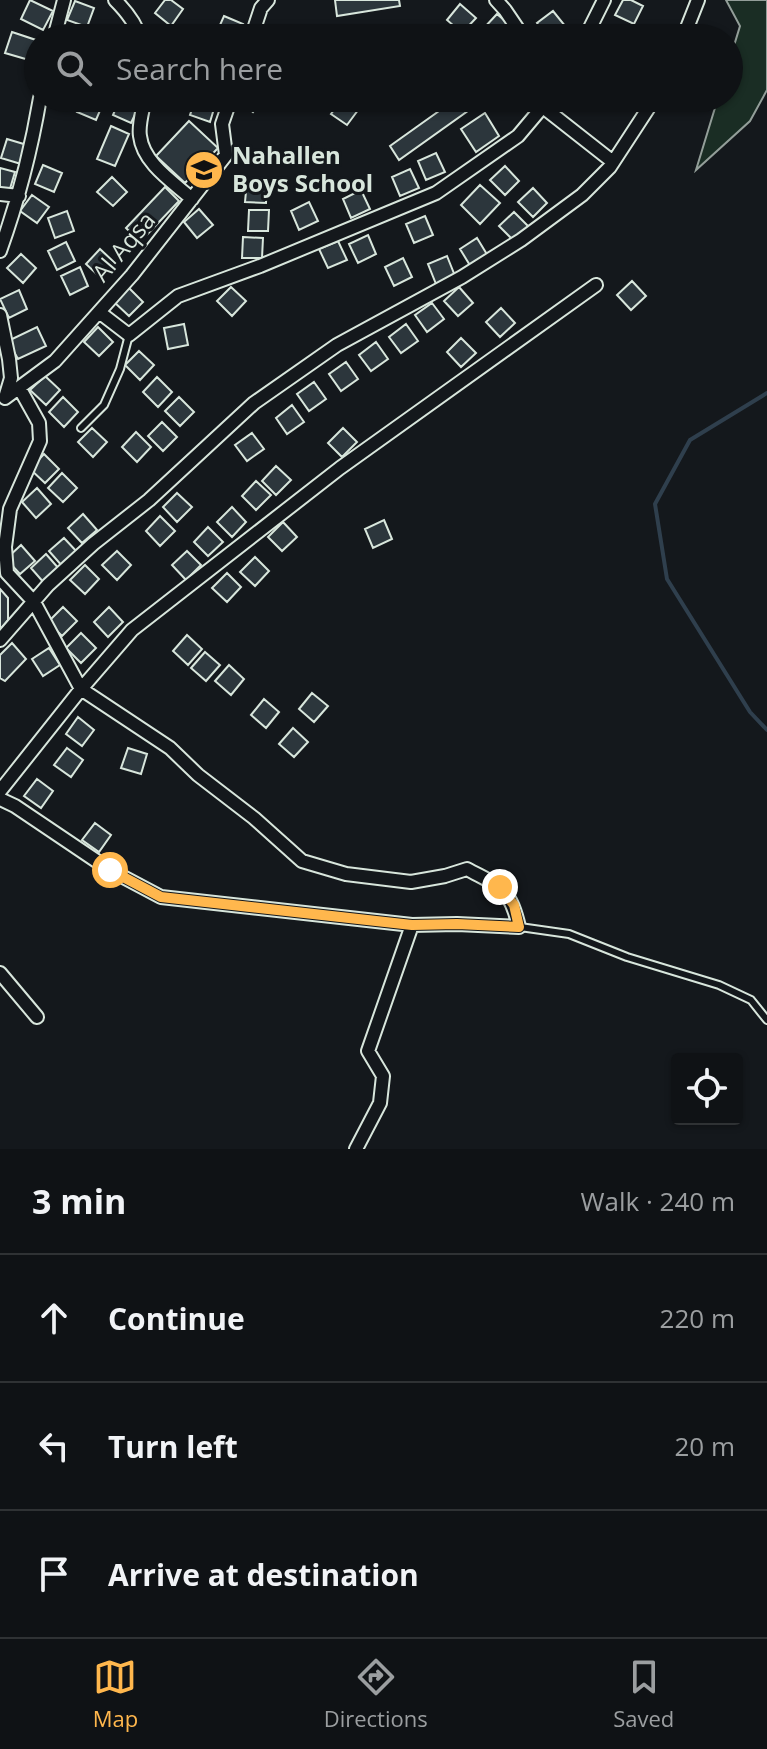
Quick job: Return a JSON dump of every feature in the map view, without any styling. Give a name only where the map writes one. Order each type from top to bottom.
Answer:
[{"type":"street","points":[[58,24],[64,0]]},
{"type":"street","points":[[115,0],[135,24]]},
{"type":"street","points":[[256,24],[261,8],[268,0]]},
{"type":"street","points":[[496,0],[514,24]]},
{"type":"street","points":[[592,24],[604,0]]},
{"type":"street","points":[[689,24],[698,0]]},
{"type":"street","points":[[0,251],[19,196],[38,112]]},
{"type":"street","points":[[143,112],[139,134],[146,154],[192,199]]},
{"type":"street","name":"Al Aqsa","points":[[3,400],[55,361],[132,275],[192,199],[226,155],[222,124],[226,112]]},
{"type":"street","points":[[99,312],[129,335],[178,296],[260,266],[436,193],[518,136],[539,112]]},
{"type":"street","points":[[557,112],[613,162]]},
{"type":"street","points":[[0,640],[48,585],[149,500],[254,403],[337,345],[462,277],[521,240],[582,195],[613,162],[646,112]]},
{"type":"street","points":[[0,194],[19,196]]},
{"type":"street","points":[[0,791],[132,630],[340,468],[596,285]]},
{"type":"street","points":[[0,315],[11,378],[3,400]]},
{"type":"street","points":[[0,799],[110,870],[161,897],[412,925],[519,927],[514,905],[500,887],[467,869],[411,882],[346,874],[302,861],[170,748],[81,689],[34,602],[7,573],[5,547],[10,509],[40,441],[39,423],[20,389]]},
{"type":"street","points":[[356,1149],[380,1103],[383,1076],[368,1051],[412,925]]},
{"type":"street","points":[[0,973],[37,1017]]},
{"type":"lane","points":[[81,428],[104,405],[120,369],[129,335]]},
{"type":"lane","points":[[519,927],[569,934],[627,957],[719,985],[751,1000],[767,1020]]},
{"type":"green space","points":[[726,0],[767,0],[767,90],[750,121],[696,170],[714,112],[743,112],[743,24],[739,24]]},
{"type":"building","points":[[30,0],[53,11],[46,24],[31,24],[21,19]]},
{"type":"building","points":[[165,0],[171,0],[183,9],[172,24],[155,13]]},
{"type":"building","points":[[335,0],[399,0],[400,6],[337,16]]},
{"type":"building","points":[[623,0],[643,6],[634,24],[615,15]]},
{"type":"building","points":[[75,1],[94,8],[88,24],[67,20]]},
{"type":"building","points":[[460,4],[476,18],[470,24],[452,24],[447,20]]},
{"type":"building","points":[[553,11],[564,24],[538,24]]},
{"type":"building","points":[[497,14],[509,24],[488,24]]},
{"type":"building","points":[[224,16],[243,24],[220,24]]},
{"type":"building","points":[[12,32],[24,36],[24,59],[5,53]]},
{"type":"building","points":[[77,112],[99,112],[96,120]]},
{"type":"building","points":[[114,112],[136,112],[131,123],[113,115]]},
{"type":"building","points":[[191,112],[213,112],[210,122],[190,115]]},
{"type":"building","points":[[332,112],[357,112],[347,125],[331,114]]},
{"type":"building","points":[[438,112],[466,112],[399,160],[390,146]]},
{"type":"building","points":[[485,113],[499,136],[476,152],[461,129]]},
{"type":"building","points":[[189,121],[218,148],[185,183],[156,156]]},
{"type":"building","points":[[111,126],[129,134],[115,166],[97,159]]},
{"type":"building","points":[[7,139],[27,145],[21,164],[1,158]]},
{"type":"building","points":[[436,153],[445,172],[426,180],[418,161]]},
{"type":"building","points":[[43,165],[62,173],[54,192],[35,184]]},
{"type":"building","points":[[505,166],[519,181],[505,195],[490,180]]},
{"type":"building","points":[[0,168],[15,172],[9,192],[0,189]]},
{"type":"building","points":[[410,169],[419,188],[400,196],[392,177]]},
{"type":"building","points":[[112,177],[127,192],[113,206],[97,192]]},
{"type":"building","points":[[247,181],[267,182],[266,203],[245,202]]},
{"type":"building","points":[[480,185],[500,203],[480,224],[461,205]]},
{"type":"building","points":[[165,187],[179,201],[140,242],[126,228]]},
{"type":"building","points":[[533,188],[547,203],[533,217],[518,202]]},
{"type":"building","points":[[361,190],[370,209],[351,218],[343,199]]},
{"type":"building","points":[[32,195],[49,207],[37,223],[20,211]]},
{"type":"building","points":[[309,202],[318,221],[299,230],[291,211]]},
{"type":"building","points":[[199,209],[213,225],[197,238],[184,222]]},
{"type":"building","points":[[249,210],[269,210],[268,231],[248,231]]},
{"type":"building","points":[[67,211],[74,231],[55,238],[48,218]]},
{"type":"building","points":[[514,212],[529,227],[514,241],[499,226]]},
{"type":"building","points":[[425,216],[433,235],[414,243],[406,224]]},
{"type":"building","points":[[368,235],[376,254],[358,263],[349,244]]},
{"type":"building","points":[[243,237],[263,238],[262,258],[242,258]]},
{"type":"building","points":[[477,238],[488,256],[471,267],[460,249]]},
{"type":"building","points":[[338,241],[347,260],[328,268],[319,249]]},
{"type":"building","points":[[66,242],[75,261],[57,270],[48,251]]},
{"type":"building","points":[[100,249],[115,263],[101,278],[86,264]]},
{"type":"building","points":[[21,254],[36,268],[23,283],[7,268]]},
{"type":"building","points":[[447,256],[455,276],[436,284],[428,264]]},
{"type":"building","points":[[403,258],[412,277],[394,286],[385,267]]},
{"type":"building","points":[[80,267],[88,286],[70,295],[61,276]]},
{"type":"building","points":[[632,281],[646,296],[631,310],[617,295]]},
{"type":"building","points":[[128,287],[143,302],[129,316],[114,302]]},
{"type":"building","points":[[231,287],[246,301],[232,316],[217,301]]},
{"type":"building","points":[[459,287],[473,303],[458,316],[444,301]]},
{"type":"building","points":[[19,290],[27,309],[9,318],[0,299]]},
{"type":"building","points":[[432,303],[444,319],[427,332],[415,315]]},
{"type":"building","points":[[501,308],[515,323],[500,337],[486,322]]},
{"type":"building","points":[[184,324],[188,345],[168,349],[164,328]]},
{"type":"building","points":[[406,324],[418,341],[401,353],[389,337]]},
{"type":"building","points":[[37,327],[46,346],[18,359],[8,341]]},
{"type":"building","points":[[98,327],[113,342],[99,356],[84,342]]},
{"type":"building","points":[[461,338],[476,353],[461,367],[447,352]]},
{"type":"building","points":[[376,342],[388,359],[371,371],[359,355]]},
{"type":"building","points":[[139,351],[154,365],[140,380],[125,365]]},
{"type":"building","points":[[346,362],[358,379],[341,391],[329,374]]},
{"type":"building","points":[[45,376],[60,390],[46,405],[30,390]]},
{"type":"building","points":[[157,377],[172,392],[158,407],[143,392]]},
{"type":"building","points":[[314,382],[326,399],[309,411],[297,394]]},
{"type":"building","points":[[63,397],[78,412],[64,427],[49,412]]},
{"type":"building","points":[[179,397],[194,412],[180,426],[165,411]]},
{"type":"building","points":[[292,405],[304,422],[287,434],[276,418]]},
{"type":"building","points":[[162,422],[177,437],[163,451],[148,436]]},
{"type":"building","points":[[92,428],[107,442],[93,457],[78,442]]},
{"type":"building","points":[[343,428],[357,442],[342,457],[328,443]]},
{"type":"building","points":[[136,432],[151,447],[137,462],[122,447]]},
{"type":"building","points":[[252,433],[264,449],[247,461],[235,445]]},
{"type":"building","points":[[44,454],[59,469],[45,483],[30,469]]},
{"type":"building","points":[[276,466],[291,480],[276,495],[262,481]]},
{"type":"building","points":[[62,473],[77,488],[63,502],[48,488]]},
{"type":"building","points":[[256,481],[271,495],[256,510],[242,496]]},
{"type":"building","points":[[37,488],[51,504],[36,518],[22,502]]},
{"type":"building","points":[[177,493],[192,507],[177,522],[163,507]]},
{"type":"building","points":[[232,507],[246,522],[232,537],[217,522]]},
{"type":"building","points":[[83,514],[97,530],[82,543],[68,528]]},
{"type":"building","points":[[160,516],[175,531],[160,546],[146,531]]},
{"type":"building","points":[[384,520],[392,539],[373,548],[365,529]]},
{"type":"building","points":[[283,522],[297,537],[282,551],[268,537]]},
{"type":"building","points":[[208,527],[223,542],[208,556],[194,542]]},
{"type":"building","points":[[64,538],[78,553],[63,567],[49,551]]},
{"type":"building","points":[[21,545],[35,561],[20,574],[6,559]]},
{"type":"building","points":[[117,551],[131,565],[117,580],[102,565]]},
{"type":"building","points":[[187,551],[201,565],[186,580],[172,565]]},
{"type":"building","points":[[46,554],[60,570],[45,584],[31,568]]},
{"type":"building","points":[[255,557],[269,571],[255,586],[240,572]]},
{"type":"building","points":[[85,565],[99,579],[85,594],[70,580]]},
{"type":"building","points":[[227,573],[241,587],[227,602],[212,588]]},
{"type":"building","points":[[0,589],[8,598],[8,620],[0,630]]},
{"type":"building","points":[[63,607],[77,621],[62,636],[48,622]]},
{"type":"building","points":[[109,607],[123,622],[108,637],[94,622]]},
{"type":"building","points":[[81,633],[96,648],[81,663],[66,648]]},
{"type":"building","points":[[187,635],[202,649],[188,665],[173,651]]},
{"type":"building","points":[[12,643],[26,659],[5,681],[0,678],[0,655]]},
{"type":"building","points":[[49,648],[60,665],[43,676],[32,659]]},
{"type":"building","points":[[205,652],[220,665],[206,681],[191,668]]},
{"type":"building","points":[[229,665],[244,679],[231,695],[215,681]]},
{"type":"building","points":[[312,693],[328,706],[314,722],[299,709]]},
{"type":"building","points":[[264,699],[279,712],[266,728],[251,715]]},
{"type":"building","points":[[78,717],[94,730],[82,746],[66,734]]},
{"type":"building","points":[[293,728],[308,742],[294,757],[279,744]]},
{"type":"building","points":[[67,748],[83,760],[71,777],[54,765]]},
{"type":"building","points":[[128,748],[147,754],[141,774],[121,768]]},
{"type":"building","points":[[37,779],[53,791],[41,808],[24,796]]},
{"type":"building","points":[[95,823],[111,835],[99,852],[82,840]]},
{"type":"waterway","points":[[767,393],[690,440],[655,504],[667,579],[750,712],[767,730]]},
{"type":"place","name":"Nahallen Boys School","points":[[204,170]]},
{"type":"route","points":[[110,870],[161,897],[412,925],[519,927],[514,905],[500,887]]}]
